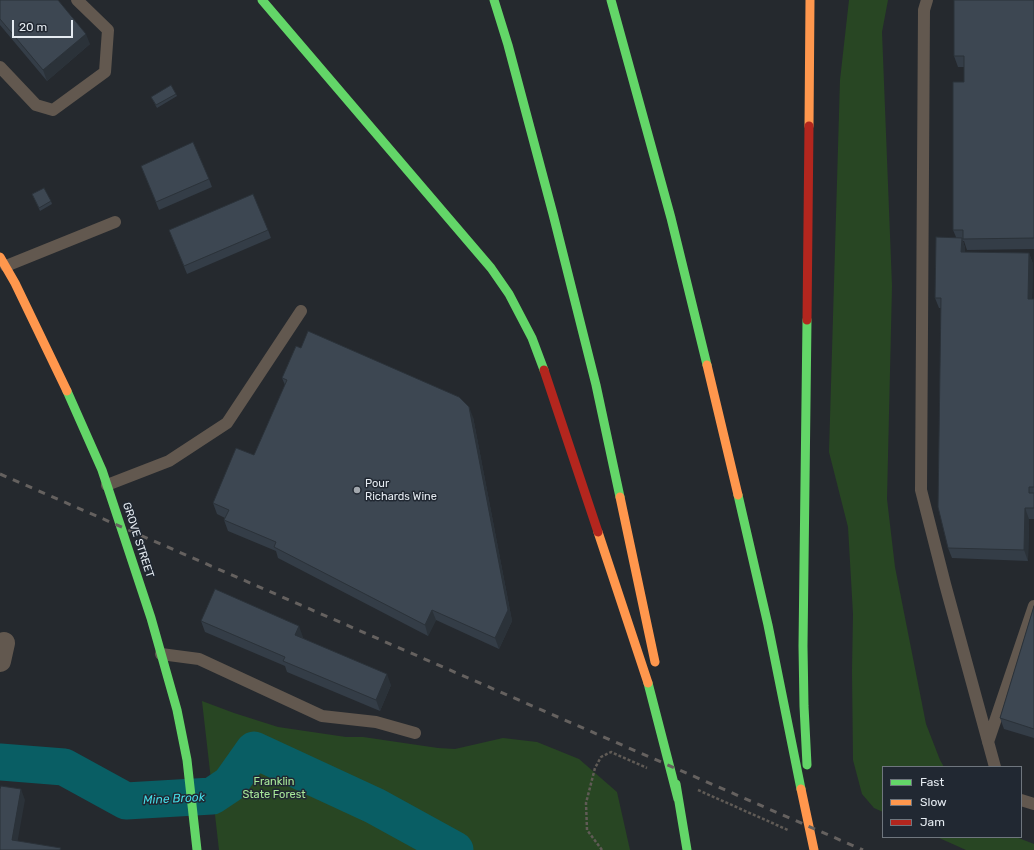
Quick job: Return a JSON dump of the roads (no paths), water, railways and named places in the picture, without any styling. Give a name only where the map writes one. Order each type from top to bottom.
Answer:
[{"type":"main road","points":[[262,0],[491,268],[509,294],[532,338],[645,671],[678,799]]},
{"type":"main road","points":[[494,0],[508,45],[553,214],[596,385],[656,670]]},
{"type":"main road","points":[[611,0],[671,218],[698,324],[768,625],[814,850]]},
{"type":"main road","points":[[810,0],[803,646],[806,746],[814,850]]},
{"type":"main road","points":[[810,83],[818,32]]},
{"type":"main road","name":"GROVE STREET","points":[[3,262],[15,283],[58,371],[102,470],[122,528],[177,710],[187,760],[197,850]]},
{"type":"main road","points":[[660,692],[687,850]]},
{"type":"lane","points":[[0,67],[36,105],[53,110],[105,72],[108,30],[77,0]]},
{"type":"lane","points":[[927,0],[924,10],[921,490],[994,766]]},
{"type":"lane","points":[[3,262],[115,222]]},
{"type":"lane","points":[[107,485],[169,461],[227,423],[301,311]]},
{"type":"lane","points":[[988,742],[1034,606]]},
{"type":"lane","points":[[161,654],[199,659],[322,716],[376,722],[416,733]]},
{"type":"lane","points":[[1022,800],[1034,804]]},
{"type":"waterway","name":"Mine Brook","points":[[0,762],[64,767],[126,801],[212,796],[230,784],[254,750],[375,806],[455,850]]},
{"type":"railway","points":[[0,474],[863,850]]},
{"type":"place","name":"Pour Richards Wine","points":[[357,490]]},
{"type":"park label","name":"Franklin State Forest","points":[[274,788]]}]
